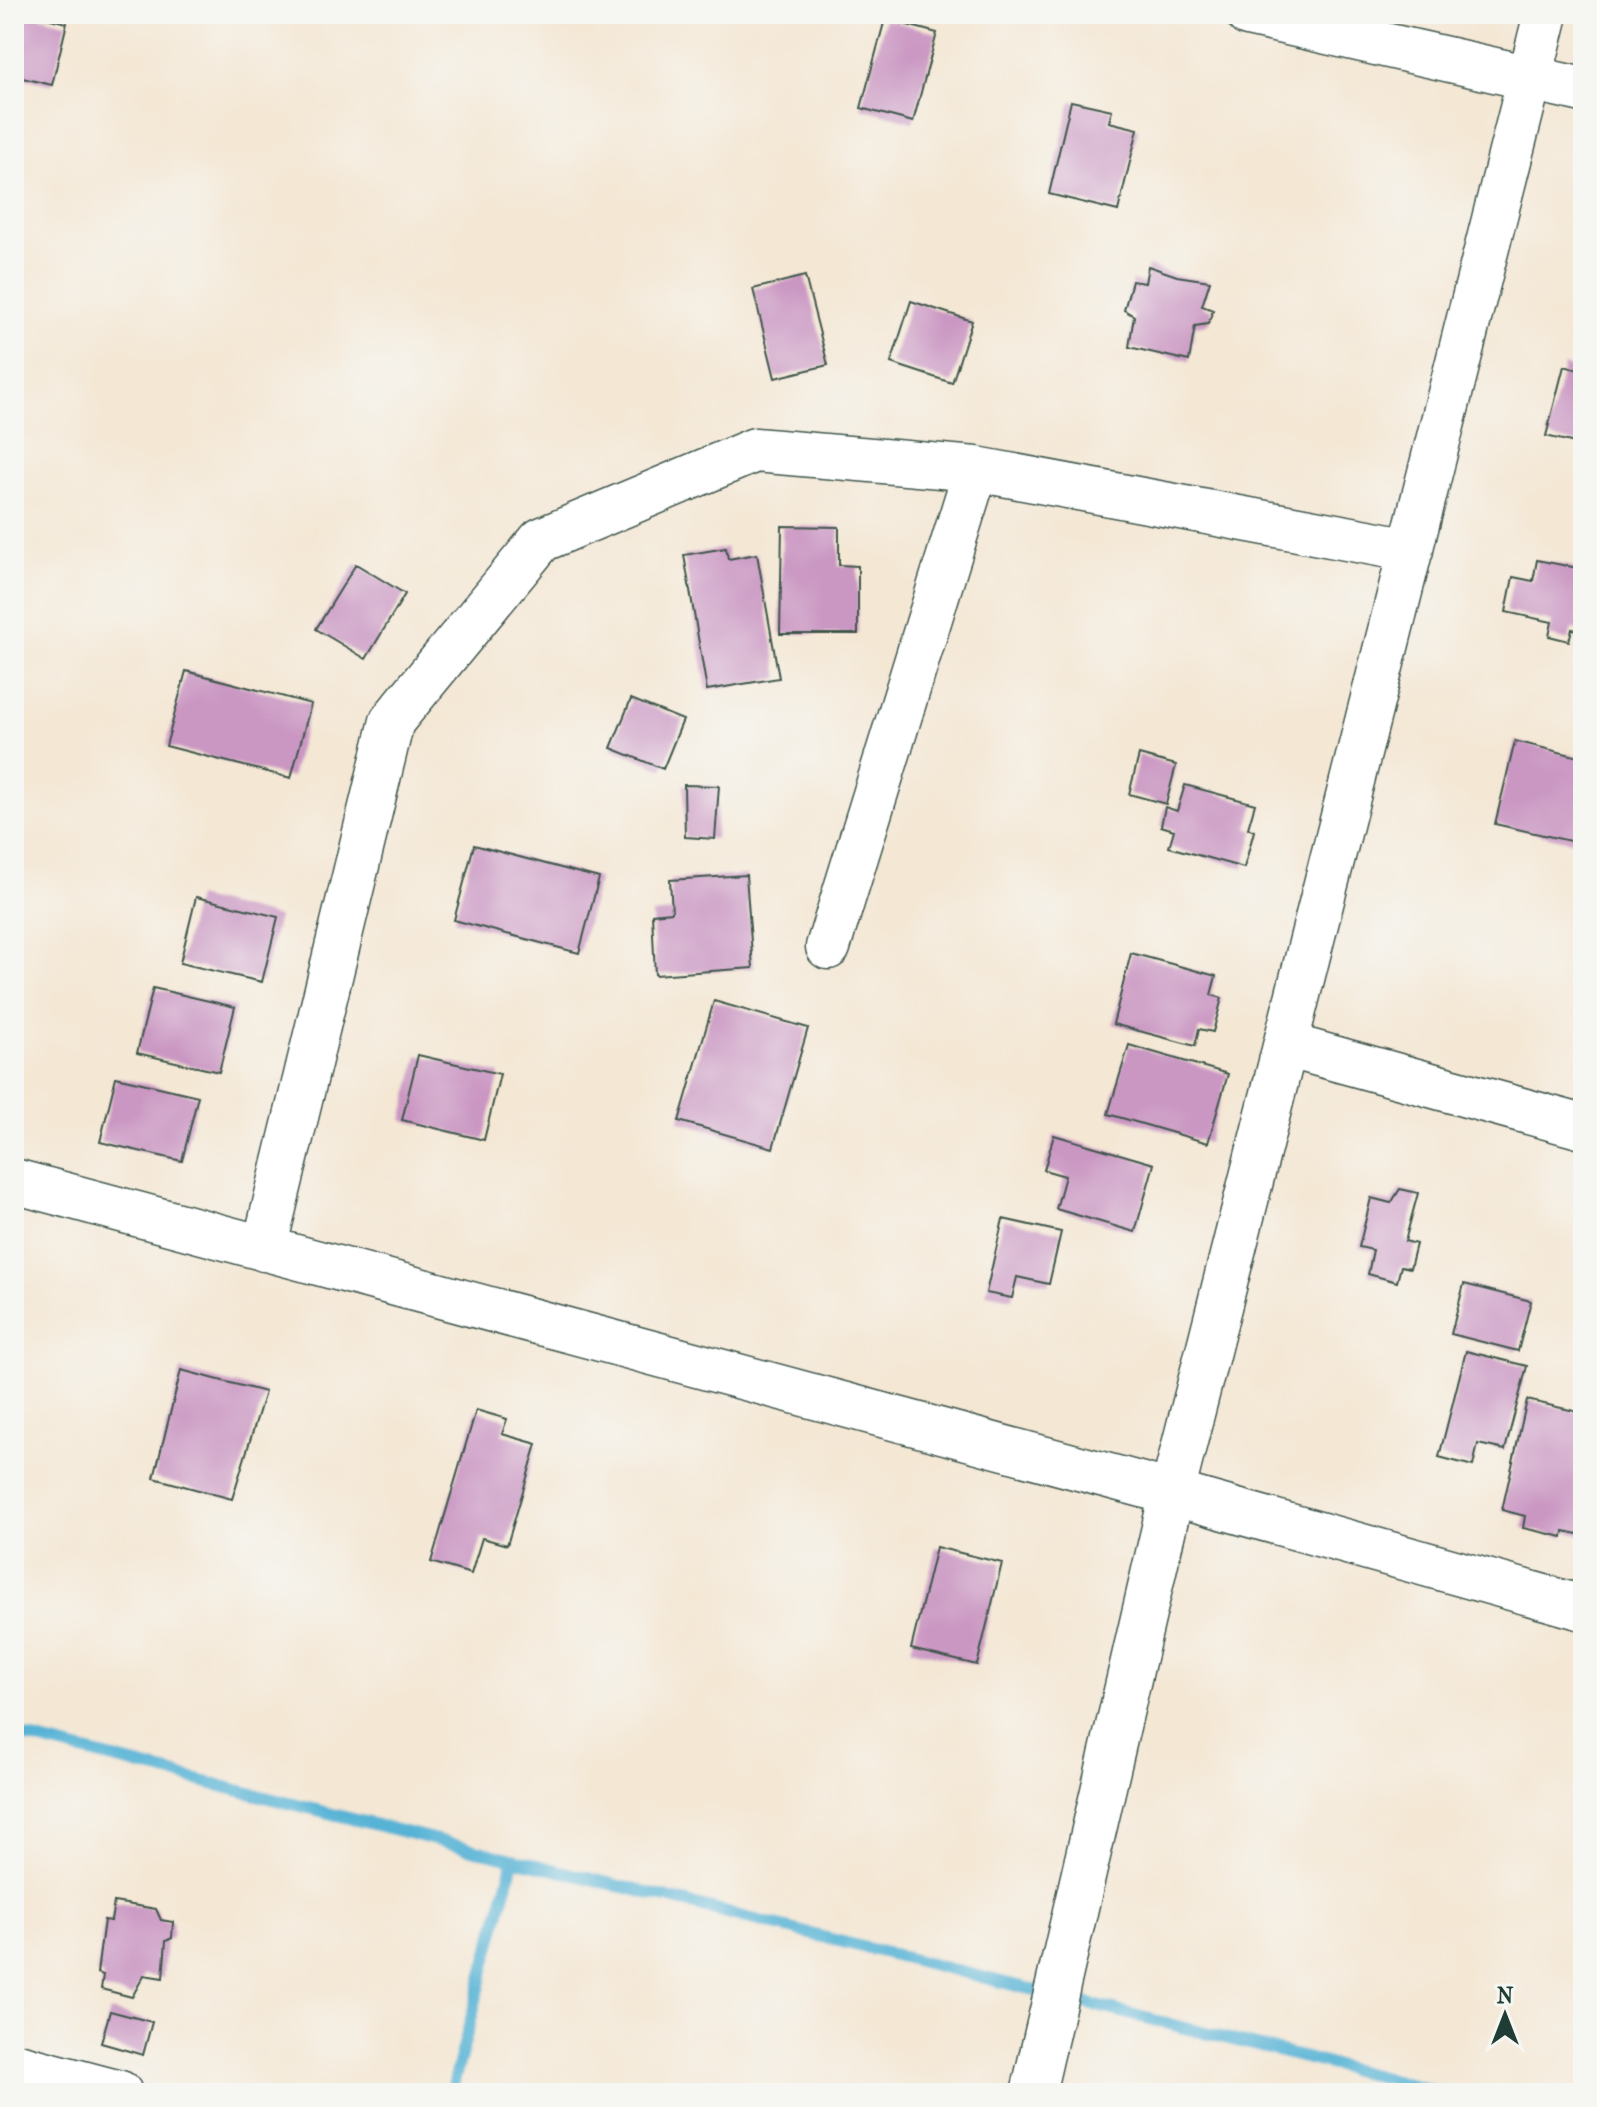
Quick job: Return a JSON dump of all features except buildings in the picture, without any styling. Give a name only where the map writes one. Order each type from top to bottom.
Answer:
[{"type":"street","points":[[1248,14],[1583,90]]},
{"type":"street","points":[[1033,2093],[1172,1493],[1546,14]]},
{"type":"street","points":[[264,1249],[392,721],[541,540],[755,450],[976,469],[1411,550]]},
{"type":"street","points":[[828,947],[976,469]]},
{"type":"street","points":[[1286,1045],[1583,1127]]},
{"type":"street","points":[[14,1181],[1172,1493],[1583,1608]]},
{"type":"street","points":[[14,2065],[120,2093]]},
{"type":"waterway","points":[[14,1734],[1444,2093]]},
{"type":"waterway","points":[[451,2093],[514,1859]]}]
